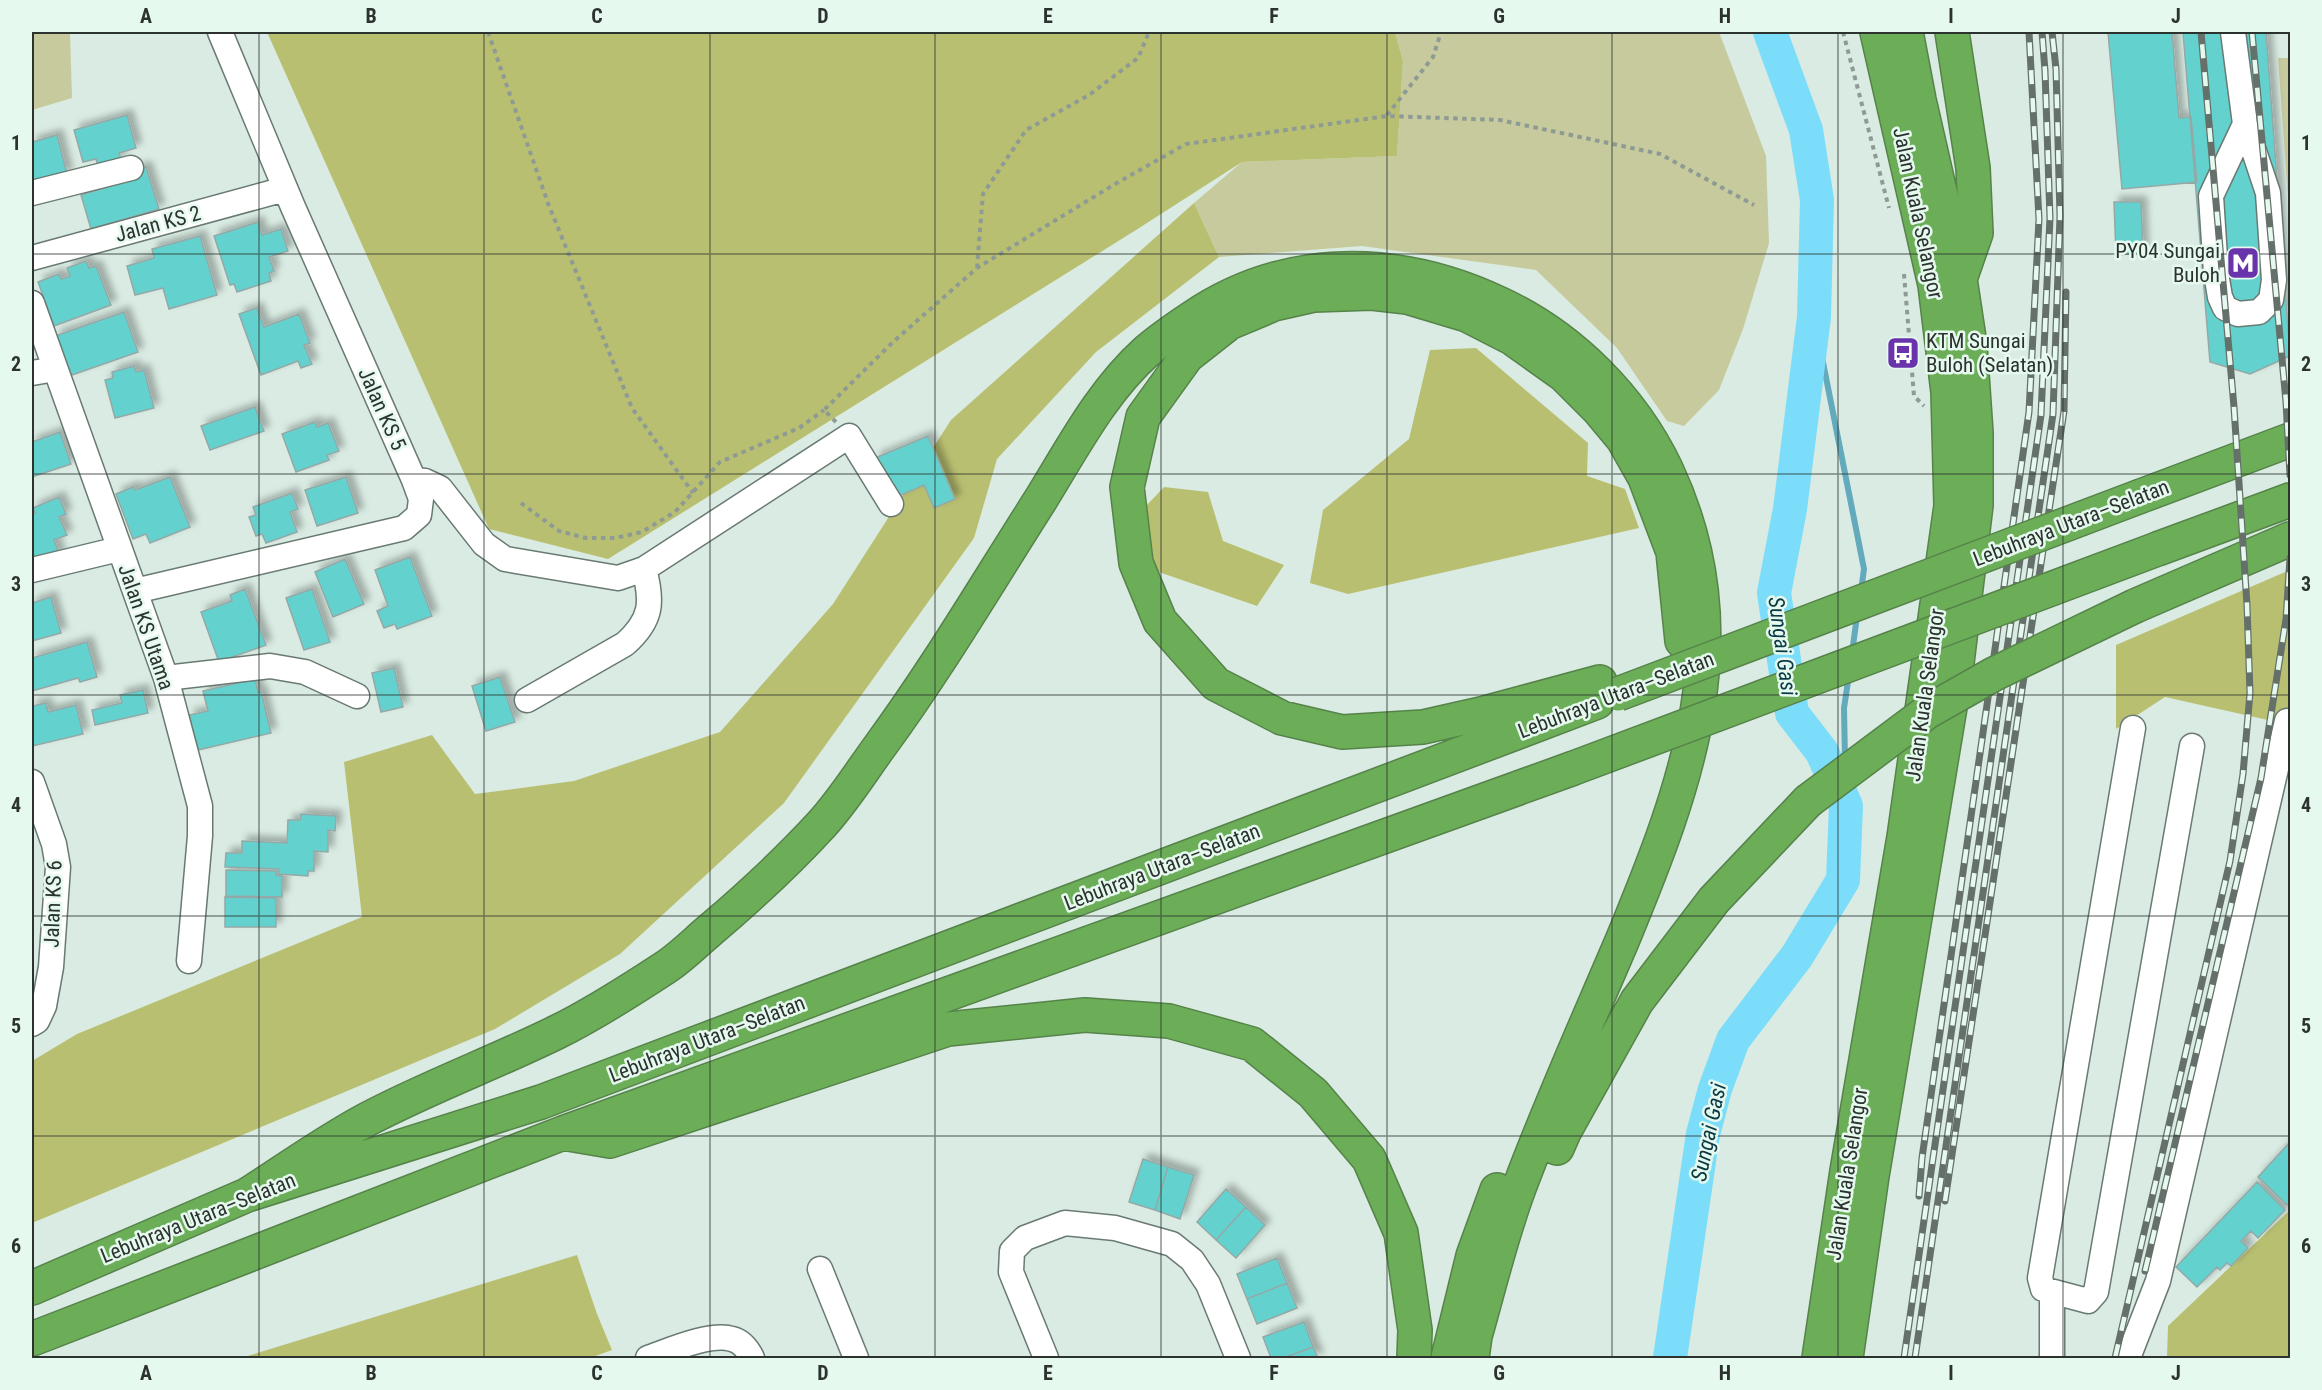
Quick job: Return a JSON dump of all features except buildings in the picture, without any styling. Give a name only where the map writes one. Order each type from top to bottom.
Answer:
[{"type":"highway","points":[[1952,32],[1973,168],[1976,233],[1960,279]]},
{"type":"highway","name":"Jalan Kuala Selangor","points":[[1846,1359],[1872,1176],[1956,671],[1976,505],[1974,392],[1970,345],[1960,279],[1919,100],[1884,34]]},
{"type":"highway","name":"Jalan Kuala Selangor","points":[[1819,1359],[1847,1171],[1904,837],[1951,506],[1951,432],[1935,285],[1884,34]]},
{"type":"highway","points":[[246,1195],[365,1121],[564,1029],[672,963],[755,892],[826,819],[913,701],[1103,400],[1144,354],[1208,307],[1270,279],[1324,269],[1377,269],[1438,281],[1485,297],[1511,309],[1549,333],[1600,376],[1635,416],[1660,457],[1689,526],[1698,560],[1701,587],[1704,665],[1689,757],[1659,851],[1517,1193],[1475,1336],[1472,1359]]},
{"type":"highway","points":[[1448,1359],[1473,1256],[1499,1183],[1624,885],[1667,768],[1686,694],[1675,562],[1668,535],[1633,455],[1604,416],[1575,385],[1512,338],[1467,315],[1407,297],[1372,293],[1314,295],[1274,304],[1240,317],[1218,330],[1187,356],[1143,417],[1127,487],[1136,563],[1160,621],[1216,684],[1282,718],[1342,732],[1424,727],[1609,688]]},
{"type":"highway","name":"Lebuhraya Utara–Selatan","points":[[32,1288],[246,1195],[541,1102],[1609,688],[1748,645],[2290,440]]},
{"type":"highway","name":"Lebuhraya Utara–Selatan","points":[[32,1339],[563,1133],[1571,769],[2290,500]]},
{"type":"highway","points":[[1486,1359],[1513,1260],[1564,1131],[1637,1001],[1714,900],[1808,801],[1927,712],[1994,674],[2134,606],[2290,539]]},
{"type":"highway","points":[[563,1133],[610,1141],[948,1029],[1085,1015],[1169,1021],[1252,1044],[1313,1093],[1369,1159],[1401,1233],[1415,1330],[1414,1359]]},
{"type":"street","name":"Jalan KS 5","points":[[135,591],[404,528],[419,515],[421,499],[414,480],[285,189],[220,32]]},
{"type":"street","points":[[2233,32],[2245,124],[2268,193],[2274,280],[2271,300],[2259,312],[2238,314],[2225,308],[2220,297],[2216,273],[2211,196],[2245,124]]},
{"type":"street","points":[[32,193],[131,168]]},
{"type":"street","name":"Jalan KS 2","points":[[32,258],[285,189]]},
{"type":"street","name":"Jalan KS Utama","points":[[32,303],[166,678],[201,806],[189,961]]},
{"type":"street","points":[[32,373],[55,369]]},
{"type":"street","points":[[414,480],[425,481],[440,488],[484,544],[505,559],[618,578],[644,569],[849,435],[891,504]]},
{"type":"street","points":[[32,570],[119,549]]},
{"type":"street","points":[[527,700],[626,644],[637,633],[645,623],[649,604],[650,588],[644,569]]},
{"type":"street","points":[[166,678],[270,666],[305,672],[357,696]]},
{"type":"street","points":[[2128,1359],[2158,1281],[2287,722]]},
{"type":"street","points":[[2133,728],[2040,1278],[2043,1289],[2088,1300],[2096,1292],[2192,746]]},
{"type":"street","name":"Jalan KS 6","points":[[32,782],[54,844],[58,867],[51,968],[45,1006],[37,1021],[32,1024]]},
{"type":"street","points":[[1046,1359],[1011,1272],[1012,1251],[1025,1238],[1065,1223],[1114,1227],[1172,1244],[1192,1260],[1208,1284],[1238,1359]]},
{"type":"street","points":[[820,1269],[856,1359]]},
{"type":"street","points":[[2052,1292],[2052,1359]]},
{"type":"street","points":[[658,1357],[719,1337],[733,1339],[747,1349],[752,1359]]},
{"type":"path","points":[[488,32],[549,206],[632,408],[693,493]]},
{"type":"path","points":[[977,268],[983,194],[1026,130],[1089,95],[1138,58],[1149,32]]},
{"type":"path","points":[[1387,116],[1433,57],[1441,32]]},
{"type":"path","points":[[1843,32],[1890,210]]},
{"type":"path","points":[[520,503],[559,531],[586,538],[615,538],[642,532],[675,512],[720,462],[799,428],[824,410],[893,342],[977,268],[1115,183],[1186,144],[1387,116],[1500,120],[1660,154],[1754,205]]},
{"type":"path","points":[[1902,264],[1906,284],[1914,396],[1951,432]]},
{"type":"path","points":[[824,410],[849,435]]},
{"type":"green space","points":[[32,32],[70,32],[72,98],[32,110]]},
{"type":"green space","points":[[267,32],[1395,32],[1403,61],[1397,156],[1242,162],[608,559],[489,529]]},
{"type":"green space","points":[[1395,32],[1719,32],[1766,156],[1769,243],[1743,329],[1719,390],[1684,426],[1667,421],[1617,348],[1536,270],[1362,246],[1219,257],[1194,203],[1242,162],[1397,156],[1403,61]]},
{"type":"green space","points":[[2278,58],[2290,58],[2290,224]]},
{"type":"green space","points":[[1194,203],[1219,257],[1096,352],[997,459],[974,538],[784,803],[620,954],[495,1029],[32,1223],[32,1061],[77,1034],[362,917],[344,762],[432,735],[475,794],[574,781],[720,732],[833,604],[951,420]]},
{"type":"green space","points":[[1476,348],[1588,443],[1587,476],[1625,489],[1639,528],[1348,594],[1310,583],[1323,510],[1409,439],[1430,350]]},
{"type":"green space","points":[[1164,487],[1208,492],[1223,541],[1284,565],[1257,606],[1153,570],[1147,505]]},
{"type":"green space","points":[[2290,570],[2290,725],[2165,697],[2116,729],[2116,645]]},
{"type":"green space","points":[[2290,1210],[2290,1358],[2167,1358],[2168,1326]]},
{"type":"green space","points":[[577,1255],[612,1350],[590,1358],[241,1358]]},
{"type":"waterway","name":"Sungai Gasi","points":[[1670,1358],[1703,1134],[1715,1089],[1733,1040],[1797,956],[1843,880],[1846,806],[1822,752],[1792,713],[1774,593],[1790,509],[1814,317],[1817,200],[1806,130],[1770,32]]},
{"type":"waterway","points":[[1814,317],[1864,569],[1861,591]]},
{"type":"waterway","points":[[1852,653],[1857,616]]},
{"type":"waterway","points":[[1845,760],[1844,708],[1849,675]]},
{"type":"waterway","name":"Sungai Gasi","points":[[1845,786],[1846,806]]},
{"type":"railway","points":[[1919,1196],[1922,1158],[2029,412],[2039,219],[2029,32]]},
{"type":"railway","points":[[1904,1358],[2041,415],[2050,218],[2042,32]]},
{"type":"railway","points":[[1915,1358],[2053,414],[2060,216],[2056,69],[2052,32]]},
{"type":"railway","points":[[2115,1358],[2230,861],[2243,774],[2250,693],[2247,605],[2234,407],[2201,32]]},
{"type":"railway","points":[[2252,32],[2286,402],[2290,475]]},
{"type":"railway","points":[[1945,1201],[2064,411],[2066,292]]},
{"type":"railway","points":[[2145,1271],[2261,778],[2286,619],[2290,558]]},
{"type":"place","name":"PY04 Sungai Buloh","points":[[2243,263]]},
{"type":"place","name":"KTM Sungai Buloh (Selatan)","points":[[1903,353]]}]
